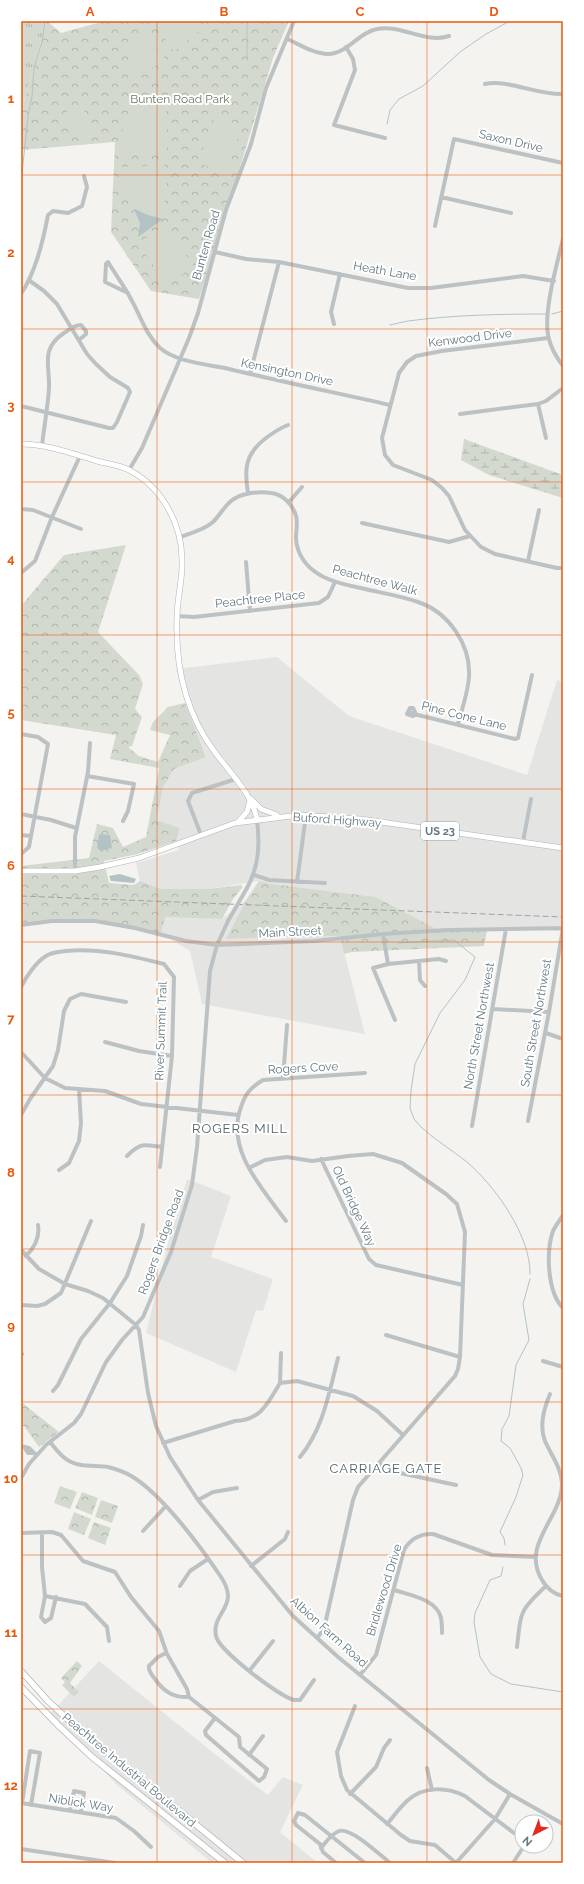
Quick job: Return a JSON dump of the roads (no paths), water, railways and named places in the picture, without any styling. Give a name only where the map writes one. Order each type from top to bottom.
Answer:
[{"type":"highway","name":"Peachtree Industrial Boulevard","points":[[21,1671],[48,1701],[72,1724],[242,1863]]},
{"type":"highway","name":"Peachtree Industrial Boulevard","points":[[21,1687],[43,1711],[81,1747],[222,1862]]},
{"type":"main road","points":[[21,444],[42,446],[129,470],[146,482],[159,494],[170,512],[180,538],[182,560],[177,616],[178,656],[186,694],[195,718],[212,749],[250,799],[257,820]]},
{"type":"main road","points":[[250,799],[268,813],[282,817]]},
{"type":"main road","points":[[237,822],[247,812],[250,799]]},
{"type":"main road","name":"Buford Highway","points":[[21,871],[75,871],[100,867],[139,858],[237,822],[306,815],[360,819],[563,848]]},
{"type":"street","name":"Bunten Road","points":[[129,470],[142,448],[198,313],[226,210],[251,144],[266,88],[294,21]]},
{"type":"street","points":[[287,39],[317,52],[328,54],[346,47],[374,29],[386,27],[441,39],[449,36]]},
{"type":"street","points":[[346,47],[353,59],[355,70],[334,125],[385,138]]},
{"type":"street","points":[[485,84],[494,82],[537,92],[563,94]]},
{"type":"street","name":"Saxon Drive","points":[[441,197],[454,138],[563,163]]},
{"type":"street","points":[[21,294],[30,281],[47,225],[48,214],[53,212],[68,213],[82,206],[87,187],[84,176]]},
{"type":"street","points":[[435,226],[441,197],[511,213]]},
{"type":"street","points":[[563,239],[547,322],[548,338],[557,358],[563,366]]},
{"type":"street","name":"Heath Lane","points":[[215,252],[252,260],[279,262],[408,288],[431,288],[523,276],[554,281]]},
{"type":"street","name":"Kensington Drive","points":[[128,293],[105,282],[106,264],[108,262],[128,293],[143,325],[152,339],[168,353],[180,358],[390,405]]},
{"type":"street","points":[[250,374],[279,262]]},
{"type":"street","points":[[334,324],[331,312],[340,274]]},
{"type":"street","points":[[21,406],[113,428],[130,392],[128,388],[110,377],[96,364],[88,354],[57,304],[44,291],[30,281]]},
{"type":"street","points":[[42,446],[49,388],[47,362],[50,349],[61,335],[72,327],[81,325],[84,327],[86,334],[79,340]]},
{"type":"street","name":"Kenwood Drive","points":[[548,338],[442,351],[416,356],[407,362],[399,373],[382,438],[385,455],[393,465],[432,480],[442,488],[449,496],[470,536],[481,547],[495,554],[557,568],[563,568]]},
{"type":"street","points":[[460,414],[538,404],[546,401],[563,388]]},
{"type":"street","points":[[538,404],[546,438]]},
{"type":"street","points":[[248,493],[245,475],[252,452],[258,444],[280,428],[288,425]]},
{"type":"street","points":[[21,573],[35,561],[52,517],[80,456]]},
{"type":"street","points":[[180,538],[200,530],[212,522],[230,502],[248,493],[273,493],[288,502],[302,487]]},
{"type":"street","name":"Peachtree Walk","points":[[288,502],[297,517],[296,539],[301,557],[314,571],[335,582],[419,602],[435,611],[453,627],[462,642],[468,660],[469,677],[458,724]]},
{"type":"street","points":[[21,510],[34,510],[81,529]]},
{"type":"street","points":[[528,561],[539,510]]},
{"type":"street","points":[[362,523],[449,542],[470,536]]},
{"type":"street","points":[[246,562],[250,611]]},
{"type":"street","name":"Peachtree Place","points":[[177,616],[194,617],[319,603],[328,597],[335,582]]},
{"type":"street","name":"Pine Cone Lane","points":[[410,713],[515,739],[518,738],[532,675]]},
{"type":"street","points":[[21,734],[38,737],[48,744],[29,847],[21,854]]},
{"type":"street","points":[[75,871],[74,854],[76,828],[87,776],[90,743]]},
{"type":"street","points":[[87,776],[134,784],[128,811],[123,820]]},
{"type":"street","points":[[201,835],[188,801],[192,793],[236,779]]},
{"type":"street","points":[[523,842],[531,799]]},
{"type":"street","points":[[21,814],[76,828]]},
{"type":"street","points":[[297,882],[306,815]]},
{"type":"street","name":"Rogers Bridge Road","points":[[21,1478],[34,1454],[78,1418],[106,1362],[122,1340],[143,1317],[157,1286],[188,1200],[192,1185],[197,1147],[210,971],[217,945],[228,921],[254,875],[259,853],[257,820]]},
{"type":"street","points":[[21,836],[31,836]]},
{"type":"street","points":[[254,875],[269,880],[325,883]]},
{"type":"street","name":"Main Street","points":[[21,925],[52,921],[95,921],[135,928],[186,941],[217,945],[340,939],[383,934],[563,928]]},
{"type":"street","name":"South Street Northwest","points":[[528,1121],[546,1033],[563,928]]},
{"type":"street","name":"North Street Northwest","points":[[472,1126],[506,929]]},
{"type":"street","points":[[383,934],[388,964]]},
{"type":"street","name":"River Summit Trail","points":[[21,987],[34,968],[44,957],[52,953],[92,950],[115,953],[164,964],[174,977],[172,1056],[168,1107],[160,1168]]},
{"type":"street","points":[[395,1020],[374,968],[388,964],[439,959],[446,961]]},
{"type":"street","points":[[419,961],[420,980],[425,986]]},
{"type":"street","points":[[21,1115],[30,1099],[53,1066],[64,1011],[70,999],[81,994],[126,1002]]},
{"type":"street","points":[[493,1010],[549,1012]]},
{"type":"street","points":[[283,1079],[287,1025]]},
{"type":"street","points":[[546,1033],[560,1038]]},
{"type":"street","points":[[105,1042],[139,1051],[172,1056]]},
{"type":"street","points":[[21,1052],[45,1078],[66,1088],[105,1091],[141,1104],[238,1115]]},
{"type":"street","name":"Rogers Cove","points":[[286,1221],[249,1168],[238,1146],[238,1115],[244,1098],[251,1087],[263,1080],[365,1073]]},
{"type":"street","points":[[59,1170],[69,1164],[78,1141],[80,1123],[79,1089]]},
{"type":"street","points":[[127,1156],[137,1147],[146,1145],[162,1147]]},
{"type":"street","points":[[249,1168],[265,1160],[287,1157],[312,1161],[373,1154],[388,1158],[402,1163],[446,1194],[457,1204],[465,1232],[460,1357],[458,1369],[454,1376],[358,1487],[353,1500],[324,1629],[317,1638]]},
{"type":"street","name":"Old Bridge Way","points":[[321,1159],[369,1259],[376,1265],[463,1285]]},
{"type":"street","points":[[563,1215],[554,1230],[549,1255],[550,1284],[559,1304],[563,1308]]},
{"type":"street","points":[[21,1305],[37,1306],[45,1304],[61,1293],[91,1221]]},
{"type":"street","points":[[26,1256],[37,1242],[39,1234],[38,1225]]},
{"type":"street","points":[[53,1391],[58,1385],[81,1339],[110,1303],[132,1264],[143,1225]]},
{"type":"street","points":[[21,1250],[39,1269],[65,1284],[88,1291],[110,1303],[136,1325]]},
{"type":"street","name":"Albion Farm Road","points":[[136,1325],[139,1330],[148,1393],[156,1426],[163,1443],[183,1479],[198,1500],[293,1616],[360,1675],[489,1780],[510,1794],[563,1824]]},
{"type":"street","points":[[386,1335],[460,1357]]},
{"type":"street","points":[[163,1443],[235,1421],[246,1420],[259,1414],[280,1382],[281,1353]]},
{"type":"street","points":[[300,1457],[314,1439],[330,1390],[338,1358]]},
{"type":"street","points":[[543,1361],[563,1367]]},
{"type":"street","points":[[280,1382],[297,1380],[353,1396],[366,1404],[403,1435]]},
{"type":"street","points":[[550,1394],[544,1408],[543,1431],[545,1441],[558,1465],[562,1482],[562,1490],[558,1503],[540,1536],[536,1557],[539,1576],[546,1586],[554,1593],[563,1596]]},
{"type":"street","points":[[50,1442],[67,1460],[77,1464],[107,1467],[132,1477],[144,1485],[166,1507],[208,1559],[224,1582],[228,1593],[228,1602],[217,1621],[216,1636],[219,1644],[227,1653],[271,1687],[295,1700],[300,1700],[303,1697],[314,1680]]},
{"type":"street","points":[[22,1446],[28,1450],[30,1454],[34,1454]]},
{"type":"street","points":[[379,1463],[386,1470],[456,1485]]},
{"type":"street","points":[[198,1500],[213,1492],[237,1488]]},
{"type":"street","points":[[143,1531],[166,1507]]},
{"type":"street","points":[[21,1533],[52,1532],[61,1535],[83,1561],[115,1572],[125,1589],[159,1631],[166,1653],[187,1689],[189,1697],[239,1737],[240,1747],[248,1755],[267,1768],[262,1779],[259,1780],[206,1735],[205,1731],[215,1718]]},
{"type":"street","points":[[251,1566],[285,1539],[288,1532]]},
{"type":"street","points":[[42,1533],[42,1567],[45,1596],[41,1617],[45,1622],[50,1618],[56,1597]]},
{"type":"street","name":"Bridlewood Drive","points":[[360,1675],[376,1655],[406,1546],[412,1539],[425,1534],[433,1534],[492,1555],[536,1557]]},
{"type":"street","points":[[180,1586],[190,1572],[208,1559]]},
{"type":"street","points":[[517,1647],[521,1615],[530,1602],[546,1586]]},
{"type":"street","points":[[394,1590],[418,1597],[435,1607],[441,1616],[442,1634]]},
{"type":"street","points":[[45,1596],[85,1604],[107,1627],[109,1641]]},
{"type":"street","points":[[250,1670],[273,1641]]},
{"type":"street","points":[[166,1653],[158,1657],[149,1666],[150,1672],[163,1690],[180,1698],[189,1697]]},
{"type":"street","points":[[356,1706],[337,1752],[341,1776],[350,1794],[410,1841],[435,1845],[456,1863],[494,1819],[510,1794]]},
{"type":"street","points":[[248,1755],[263,1736]]},
{"type":"street","points":[[350,1794],[376,1768],[384,1748],[390,1740]]},
{"type":"street","points":[[21,1803],[30,1752],[40,1753],[31,1805]]},
{"type":"street","points":[[427,1768],[432,1790]]},
{"type":"street","points":[[387,1824],[412,1797],[441,1788],[455,1791],[465,1796],[514,1833]]},
{"type":"street","points":[[70,1810],[74,1791],[84,1793],[81,1812]]},
{"type":"street","name":"Niblick Way","points":[[21,1803],[120,1819],[151,1847]]},
{"type":"street","points":[[336,1863],[323,1852],[320,1844],[296,1825],[294,1821],[295,1816],[298,1813],[305,1815],[365,1863]]},
{"type":"street","points":[[321,1848],[331,1836],[340,1830],[351,1832],[390,1863]]},
{"type":"street","points":[[21,1849],[91,1861],[114,1863]]},
{"type":"street","points":[[513,1863],[519,1854]]},
{"type":"waterway","points":[[21,183],[28,116],[32,97],[34,67],[42,42],[45,21]]},
{"type":"waterway","points":[[247,21],[247,59]]},
{"type":"waterway","points":[[387,124],[390,110],[399,99],[423,86],[460,52],[486,34],[510,21]]},
{"type":"waterway","points":[[552,314],[563,311]]},
{"type":"waterway","points":[[390,325],[408,321],[460,316],[546,314]]},
{"type":"waterway","points":[[398,943],[454,940],[475,957],[465,980],[440,1013],[415,1064],[410,1108],[414,1119],[421,1127],[467,1162],[478,1172],[500,1198],[518,1228],[525,1244],[529,1259],[530,1274]]},
{"type":"waterway","points":[[505,1545],[504,1538],[500,1532],[516,1497],[523,1475],[521,1468],[510,1448],[501,1441],[502,1429],[509,1416],[516,1365],[529,1340],[523,1304],[530,1279]]},
{"type":"waterway","points":[[503,1567],[501,1576],[490,1580],[475,1613],[474,1622],[480,1657],[491,1674],[511,1684],[563,1692]]},
{"type":"railway","points":[[21,896],[563,917]]},
{"type":"district","name":"ROGERS MILL","points":[[240,1128]]},
{"type":"district","name":"CARRIAGE GATE","points":[[386,1468]]},
{"type":"park label","name":"Bunten Road Park","points":[[180,99]]}]
